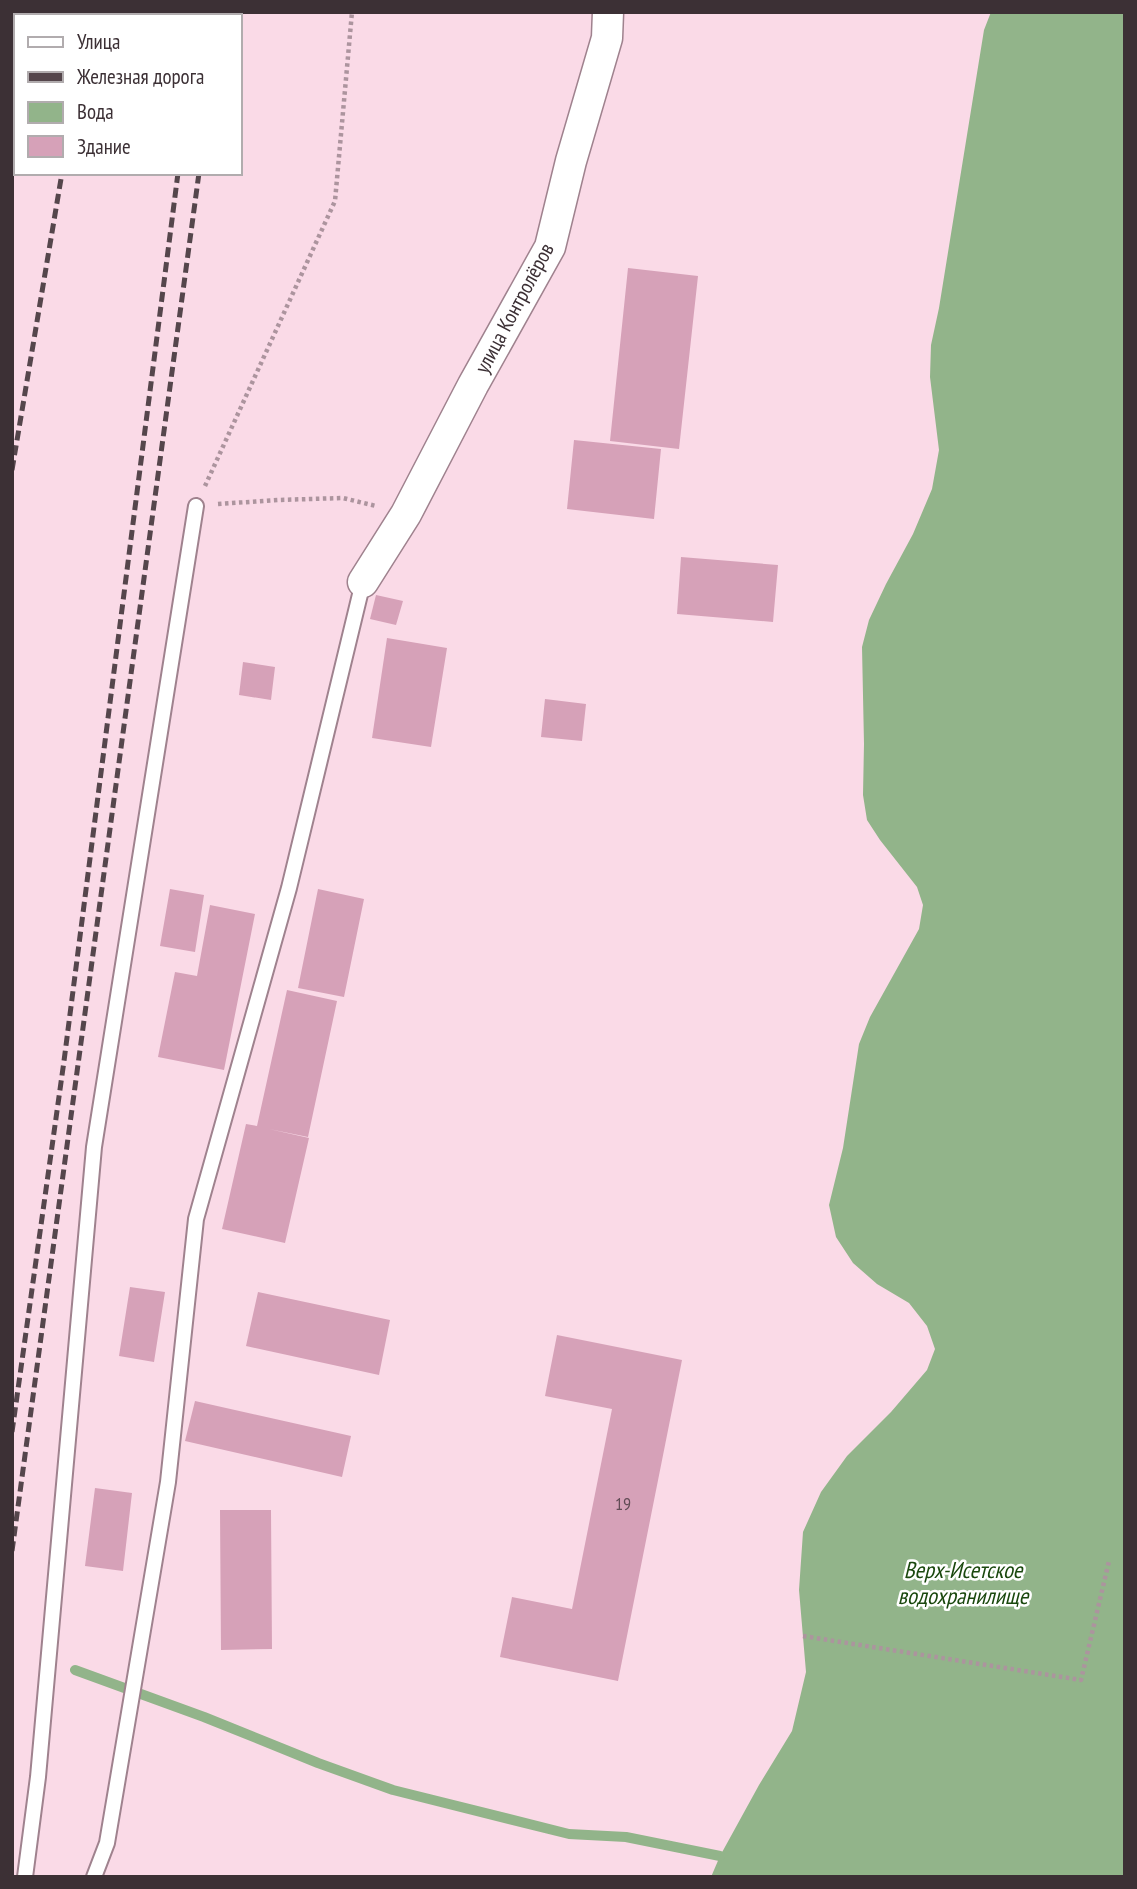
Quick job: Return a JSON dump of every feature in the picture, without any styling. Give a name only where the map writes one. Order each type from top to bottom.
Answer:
[{"type":"street","name":"улица Контролёров","points":[[363,582],[406,514],[472,385],[550,247],[571,161],[607,38],[608,12]]},
{"type":"lane","points":[[25,1877],[38,1777],[94,1147],[196,506]]},
{"type":"lane","points":[[94,1877],[107,1843],[168,1482],[196,1219],[289,888],[363,582]]},
{"type":"path","points":[[352,12],[335,201],[196,506],[343,498],[406,514]]},
{"type":"path","points":[[803,1636],[1081,1680],[1109,1561]]},
{"type":"water","name":"Верх-Исетское водохранилище","points":[[991,12],[1125,12],[1125,1877],[711,1877],[759,1785],[792,1731],[806,1672],[799,1590],[803,1532],[821,1492],[847,1456],[891,1412],[927,1370],[935,1349],[927,1326],[909,1303],[877,1284],[853,1263],[836,1237],[829,1205],[843,1148],[859,1044],[870,1017],[919,929],[923,905],[917,887],[867,820],[863,795],[862,647],[869,620],[913,534],[932,489],[939,450],[930,377],[931,345],[984,30]]},
{"type":"building","points":[[628,268],[698,276],[679,449],[610,441]]},
{"type":"building","points":[[574,440],[661,449],[654,519],[567,509]]},
{"type":"building","points":[[681,557],[778,565],[773,622],[677,614]]},
{"type":"building","points":[[376,595],[403,601],[396,625],[370,619]]},
{"type":"building","points":[[387,638],[447,648],[431,747],[372,738]]},
{"type":"building","points":[[243,662],[275,667],[271,700],[239,695]]},
{"type":"building","points":[[545,699],[586,704],[582,741],[541,737]]},
{"type":"building","points":[[170,889],[204,895],[195,952],[160,946]]},
{"type":"building","points":[[318,889],[364,899],[344,997],[298,988]]},
{"type":"building","points":[[210,905],[255,914],[224,1070],[158,1057],[175,972],[197,976]]},
{"type":"building","points":[[287,990],[337,1001],[308,1137],[269,1129],[309,1138],[285,1243],[222,1229],[246,1124],[257,1126]]},
{"type":"building","points":[[130,1287],[165,1292],[154,1362],[119,1356]]},
{"type":"building","points":[[258,1292],[390,1320],[379,1375],[246,1346]]},
{"type":"building","points":[[557,1335],[682,1360],[618,1681],[500,1657],[512,1597],[572,1609],[612,1409],[545,1396]]},
{"type":"building","points":[[195,1401],[351,1436],[342,1477],[185,1441]]},
{"type":"building","points":[[95,1488],[132,1493],[123,1571],[85,1566]]},
{"type":"building","points":[[220,1510],[271,1510],[272,1649],[221,1650]]},
{"type":"waterway","points":[[75,1670],[393,1790],[569,1834],[626,1837],[720,1856]]},
{"type":"railway","points":[[12,470],[62,175]]},
{"type":"railway","points":[[12,1432],[64,1061],[178,175]]},
{"type":"railway","points":[[12,1551],[199,175]]}]
